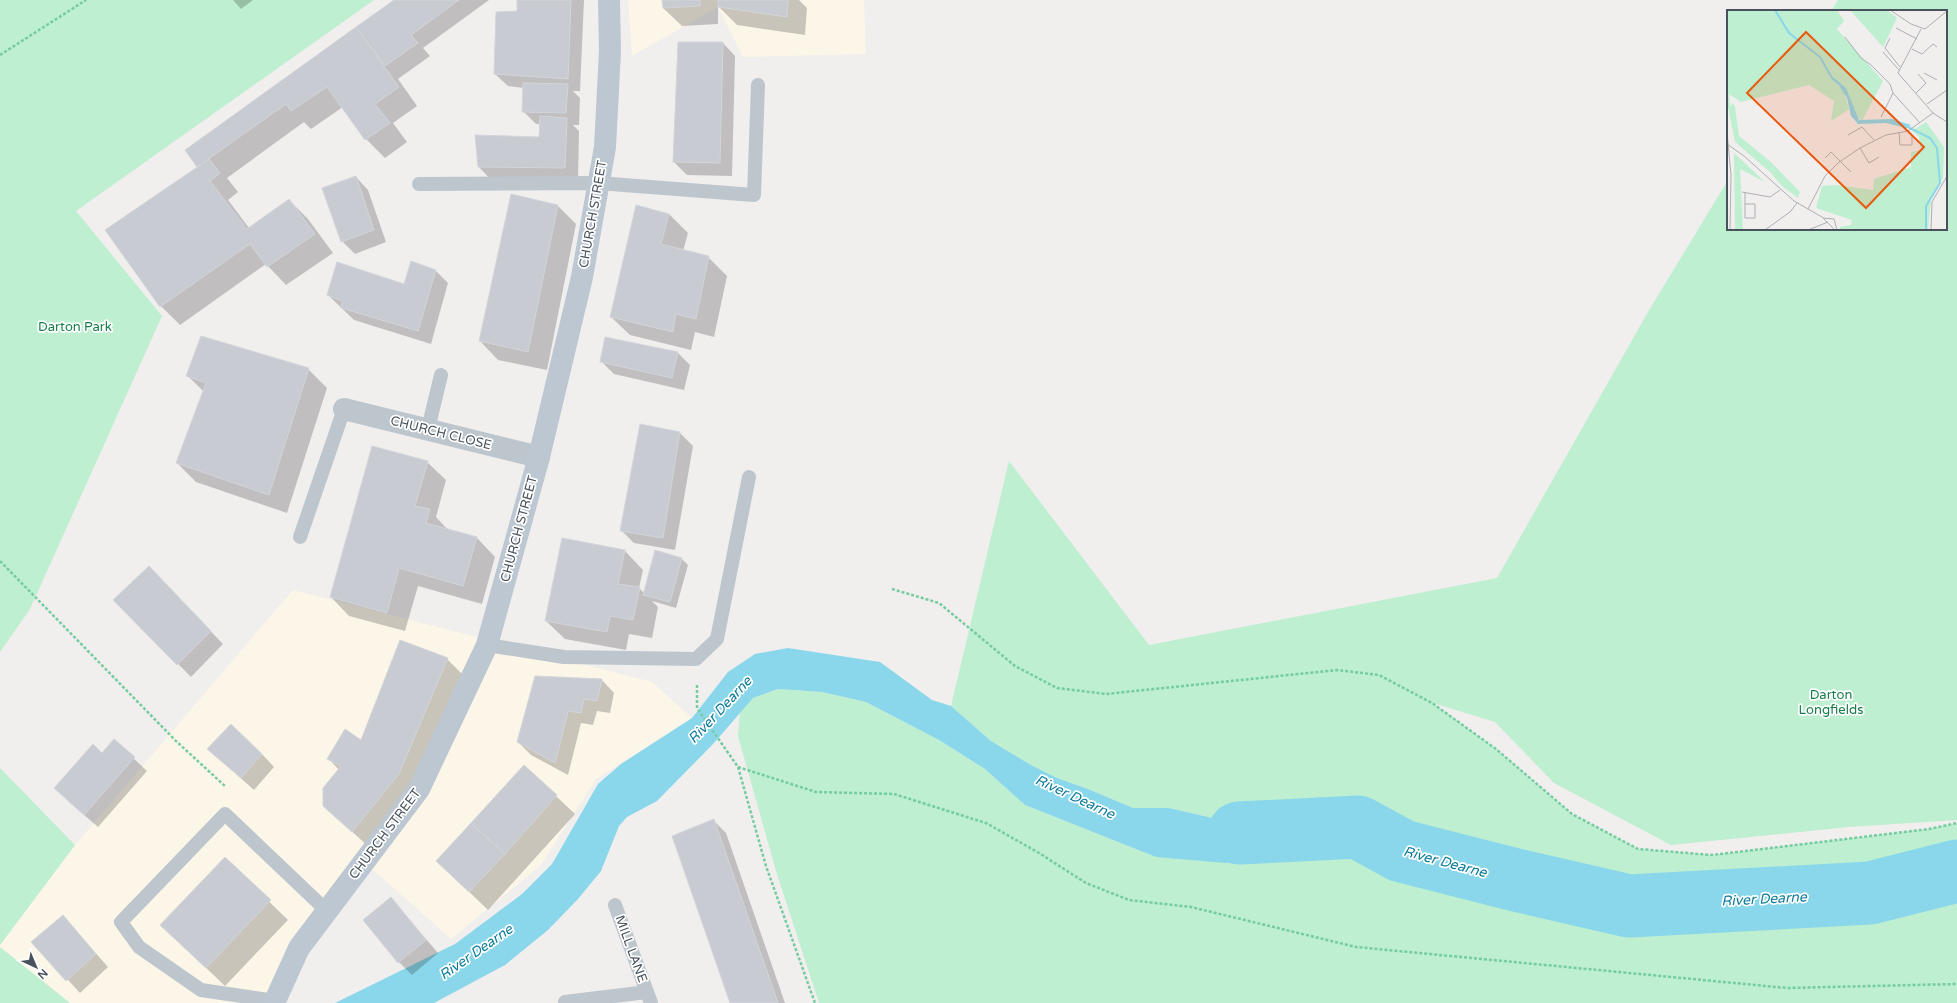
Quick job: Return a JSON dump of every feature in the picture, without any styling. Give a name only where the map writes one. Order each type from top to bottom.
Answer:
[{"type":"main road","name":"CHURCH STREET","points":[[274,1002],[299,948],[420,789],[487,645],[539,457],[582,277],[605,147],[610,51],[609,0]]},
{"type":"street","name":"CHURCH CLOSE","points":[[344,408],[539,457]]},
{"type":"lane","points":[[419,184],[598,183],[754,195],[758,85]]},
{"type":"lane","points":[[428,430],[441,375]]},
{"type":"lane","points":[[300,537],[344,408]]},
{"type":"lane","points":[[487,645],[564,656],[696,659],[718,639],[749,477]]},
{"type":"lane","points":[[274,1002],[201,990],[139,946],[121,922],[225,814],[326,911]]},
{"type":"lane","name":"MILL LANE","points":[[564,1002],[649,998],[615,905]]},
{"type":"path","points":[[0,55],[86,0]]},
{"type":"path","points":[[0,561],[176,741],[229,790]]},
{"type":"path","points":[[892,589],[939,602],[1015,666],[1057,688],[1106,694],[1337,670],[1380,675],[1432,702],[1496,749],[1572,814],[1638,849],[1712,855],[1929,829],[1957,823]]},
{"type":"path","points":[[697,708],[738,767],[766,866],[815,1003]]},
{"type":"path","points":[[738,767],[816,792],[894,794],[986,823],[1040,853],[1086,883],[1129,900],[1191,907],[1356,947],[1786,988],[1957,984]]},
{"type":"shaded area","points":[[628,0],[864,0],[866,54],[743,57],[718,7],[632,56]]},
{"type":"shaded area","points":[[293,590],[652,682],[692,718],[596,779],[540,866],[451,939],[360,858],[263,1003],[70,1003],[0,947],[0,945],[75,845]]},
{"type":"green space","name":"Darton Park","points":[[0,0],[374,0],[76,211],[162,316],[30,609],[0,652]]},
{"type":"green space","name":"Darton Longfields","points":[[1838,0],[1957,0],[1957,820],[1849,827],[1671,845],[1554,783],[1495,722],[1433,703],[1496,749],[1572,814],[1638,849],[1712,855],[1929,829],[1957,823],[1957,1003],[819,1003],[776,871],[738,736],[740,712],[753,698],[778,689],[822,692],[866,702],[939,740],[985,769],[1025,805],[1156,857],[1323,821],[1267,824],[1217,819],[1169,808],[1133,808],[1057,778],[1031,765],[991,741],[951,706],[1009,461],[1149,645],[1497,578],[1648,312],[1727,182],[1727,230],[1947,230],[1947,10],[1832,10]]},
{"type":"green space","points":[[0,768],[75,845],[0,945]]},
{"type":"green space","points":[[0,947],[70,1003],[0,1003]]},
{"type":"water","points":[[788,648],[880,662],[932,700],[951,706],[991,741],[1031,765],[1057,778],[1133,808],[1169,808],[1217,819],[1267,824],[1323,821],[1331,844],[1226,863],[1156,857],[1025,805],[985,769],[939,740],[866,702],[822,692],[778,689],[753,698],[714,743],[657,801],[627,817],[619,826],[601,871],[578,899],[548,930],[505,965],[434,1003],[335,1003],[455,944],[522,894],[552,864],[598,784],[621,764],[692,718],[728,672],[755,654]]},
{"type":"building","points":[[394,0],[459,0],[411,35],[418,43],[385,66],[356,27]]},
{"type":"building","points":[[517,0],[571,0],[568,79],[494,74],[496,12],[517,11]]},
{"type":"building","points":[[662,0],[700,0],[700,6],[663,8]]},
{"type":"building","points":[[718,0],[788,0],[787,17],[718,7]]},
{"type":"building","points":[[356,27],[399,87],[375,104],[390,123],[365,140],[327,87],[291,111],[286,104],[197,167],[185,150]]},
{"type":"building","points":[[678,42],[723,42],[720,163],[673,162]]},
{"type":"building","points":[[523,83],[568,84],[566,113],[522,112]]},
{"type":"building","points":[[540,116],[567,118],[565,168],[478,167],[475,135],[539,137]]},
{"type":"building","points":[[209,159],[220,173],[210,181],[247,229],[289,199],[315,234],[267,267],[250,244],[160,307],[105,230]]},
{"type":"building","points":[[356,176],[374,230],[341,242],[322,188]]},
{"type":"building","points":[[511,194],[558,205],[528,352],[479,341]]},
{"type":"building","points":[[636,205],[669,214],[661,244],[709,256],[696,319],[676,314],[673,332],[610,317]]},
{"type":"building","points":[[411,261],[436,270],[418,331],[341,308],[342,301],[327,295],[337,262],[404,284]]},
{"type":"building","points":[[201,336],[309,368],[269,495],[176,463],[206,383],[186,376]]},
{"type":"building","points":[[605,337],[678,352],[672,378],[600,362]]},
{"type":"building","points":[[640,424],[680,432],[663,538],[620,531]]},
{"type":"building","points":[[372,446],[428,461],[415,506],[430,509],[426,523],[477,537],[463,586],[399,568],[387,613],[330,597]]},
{"type":"building","points":[[562,538],[625,550],[618,584],[640,587],[633,620],[610,616],[607,632],[545,621]]},
{"type":"building","points":[[655,550],[682,558],[670,602],[643,595]]},
{"type":"building","points":[[149,566],[211,631],[177,665],[113,600]]},
{"type":"building","points":[[400,640],[448,658],[399,774],[352,832],[323,806],[323,788],[341,766],[327,759],[345,729],[361,740]]},
{"type":"building","points":[[535,676],[602,679],[597,701],[584,699],[581,713],[568,711],[555,763],[517,742]]},
{"type":"building","points":[[231,724],[262,754],[241,778],[207,749]]},
{"type":"building","points":[[114,739],[135,757],[84,815],[54,788],[93,744],[102,753]]},
{"type":"building","points":[[524,765],[557,795],[505,854],[471,823]]},
{"type":"building","points":[[714,819],[778,1003],[730,1003],[672,836]]},
{"type":"building","points":[[471,823],[505,854],[469,892],[436,861]]},
{"type":"building","points":[[225,857],[271,900],[206,968],[160,925]]},
{"type":"building","points":[[391,897],[426,940],[398,963],[363,920]]},
{"type":"building","points":[[63,915],[96,954],[66,981],[31,942]]},
{"type":"waterway","name":"River Dearne","points":[[1239,833],[1358,827],[1402,851],[1516,880],[1629,906],[1870,893],[1957,871]]}]
